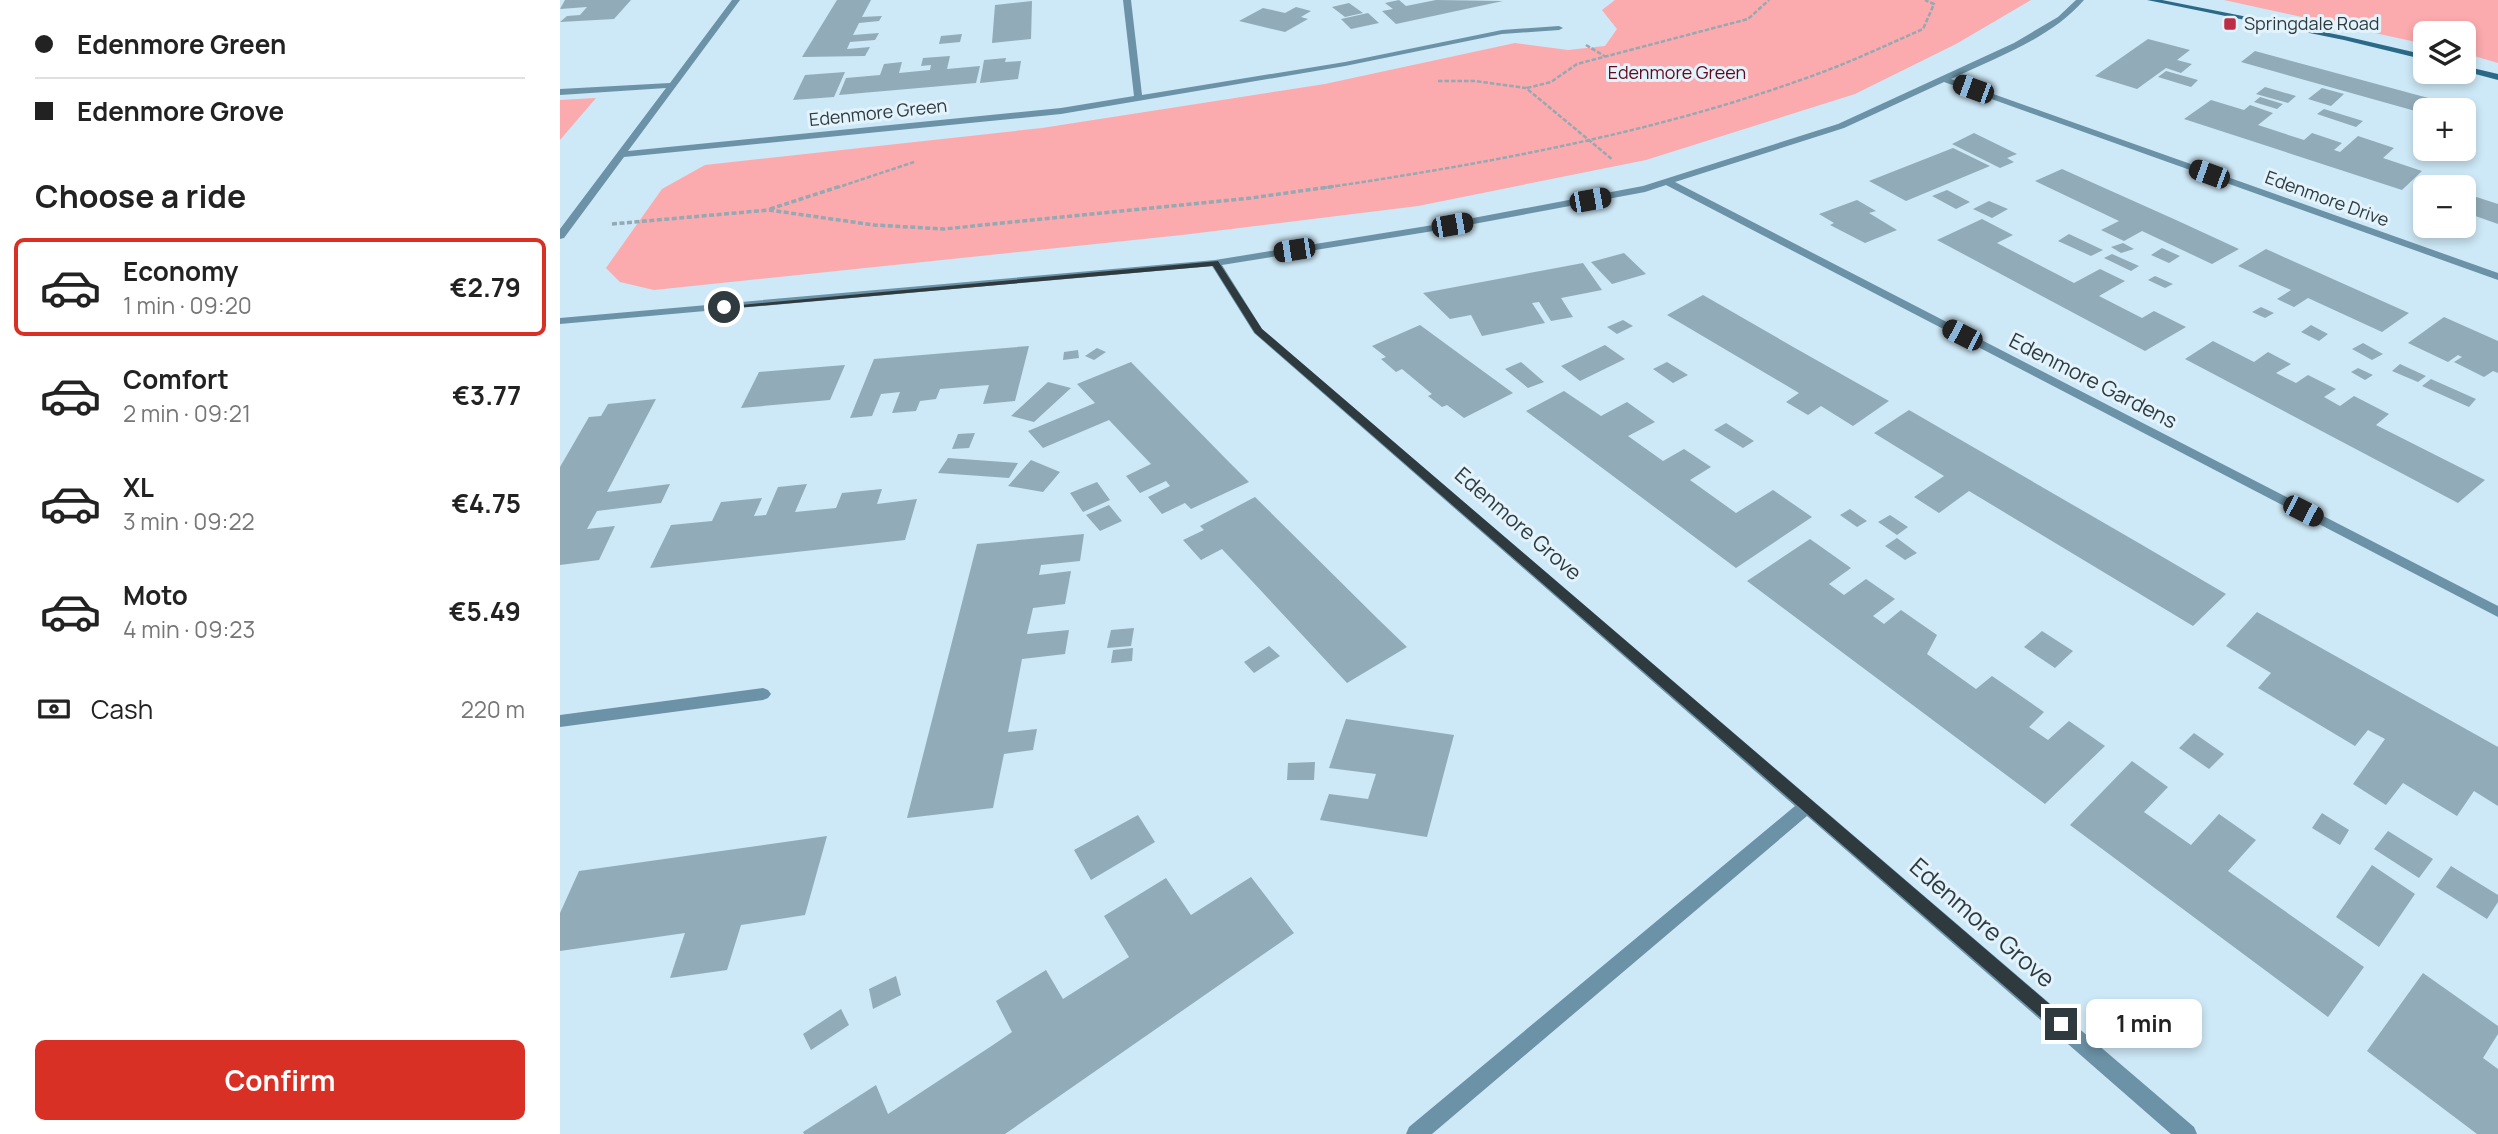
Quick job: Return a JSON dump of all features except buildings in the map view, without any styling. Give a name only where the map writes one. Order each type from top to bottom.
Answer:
[{"type":"street","points":[[563,232],[622,154],[669,85],[736,0]]},
{"type":"street","points":[[1127,0],[1138,98]]},
{"type":"street","points":[[560,321],[1215,263],[1452,225],[1645,190],[1841,126],[1947,80],[2017,45],[2061,19],[2080,0]]},
{"type":"street","points":[[2151,0],[2344,38],[2413,55]]},
{"type":"street","name":"Edenmore Green","points":[[622,154],[1061,111],[1345,64],[1502,32],[1559,28]]},
{"type":"street","points":[[2476,71],[2498,77]]},
{"type":"street","name":"Edenmore Drive","points":[[1947,80],[2498,277]]},
{"type":"street","points":[[560,92],[669,85]]},
{"type":"street","name":"Edenmore Gardens","points":[[1669,183],[2498,612]]},
{"type":"street","name":"Edenmore Grove","points":[[1215,263],[1258,331],[2187,1134]]},
{"type":"street","points":[[560,721],[763,694]]},
{"type":"street","points":[[1416,1134],[1808,804]]},
{"type":"path","points":[[1426,80],[1475,81],[1526,88],[1551,82],[1577,64],[1748,19],[1769,0]]},
{"type":"path","points":[[769,210],[874,225],[944,229],[1251,198],[1410,175],[1592,140],[1726,104],[1833,67],[1923,29],[1934,4],[1925,0]]},
{"type":"path","points":[[1526,88],[1592,140],[1645,190]]},
{"type":"path","points":[[563,232],[769,210],[914,162]]},
{"type":"green space","name":"Edenmore Green","points":[[1615,0],[2031,0],[1956,44],[1855,94],[1646,160],[1418,206],[1182,235],[654,290],[620,282],[606,268],[662,189],[705,165],[1042,128],[1325,84],[1515,43],[1568,50],[1605,46],[1617,29],[1602,10]]},
{"type":"green space","points":[[2224,0],[2498,0],[2498,63],[2476,57],[2476,21],[2413,21],[2413,41]]},
{"type":"green space","points":[[596,98],[560,140],[560,100]]},
{"type":"place","name":"Springdale Road","points":[[2230,24]]},
{"type":"route","points":[[724,307],[1215,263],[1258,331],[2061,1024]]}]
